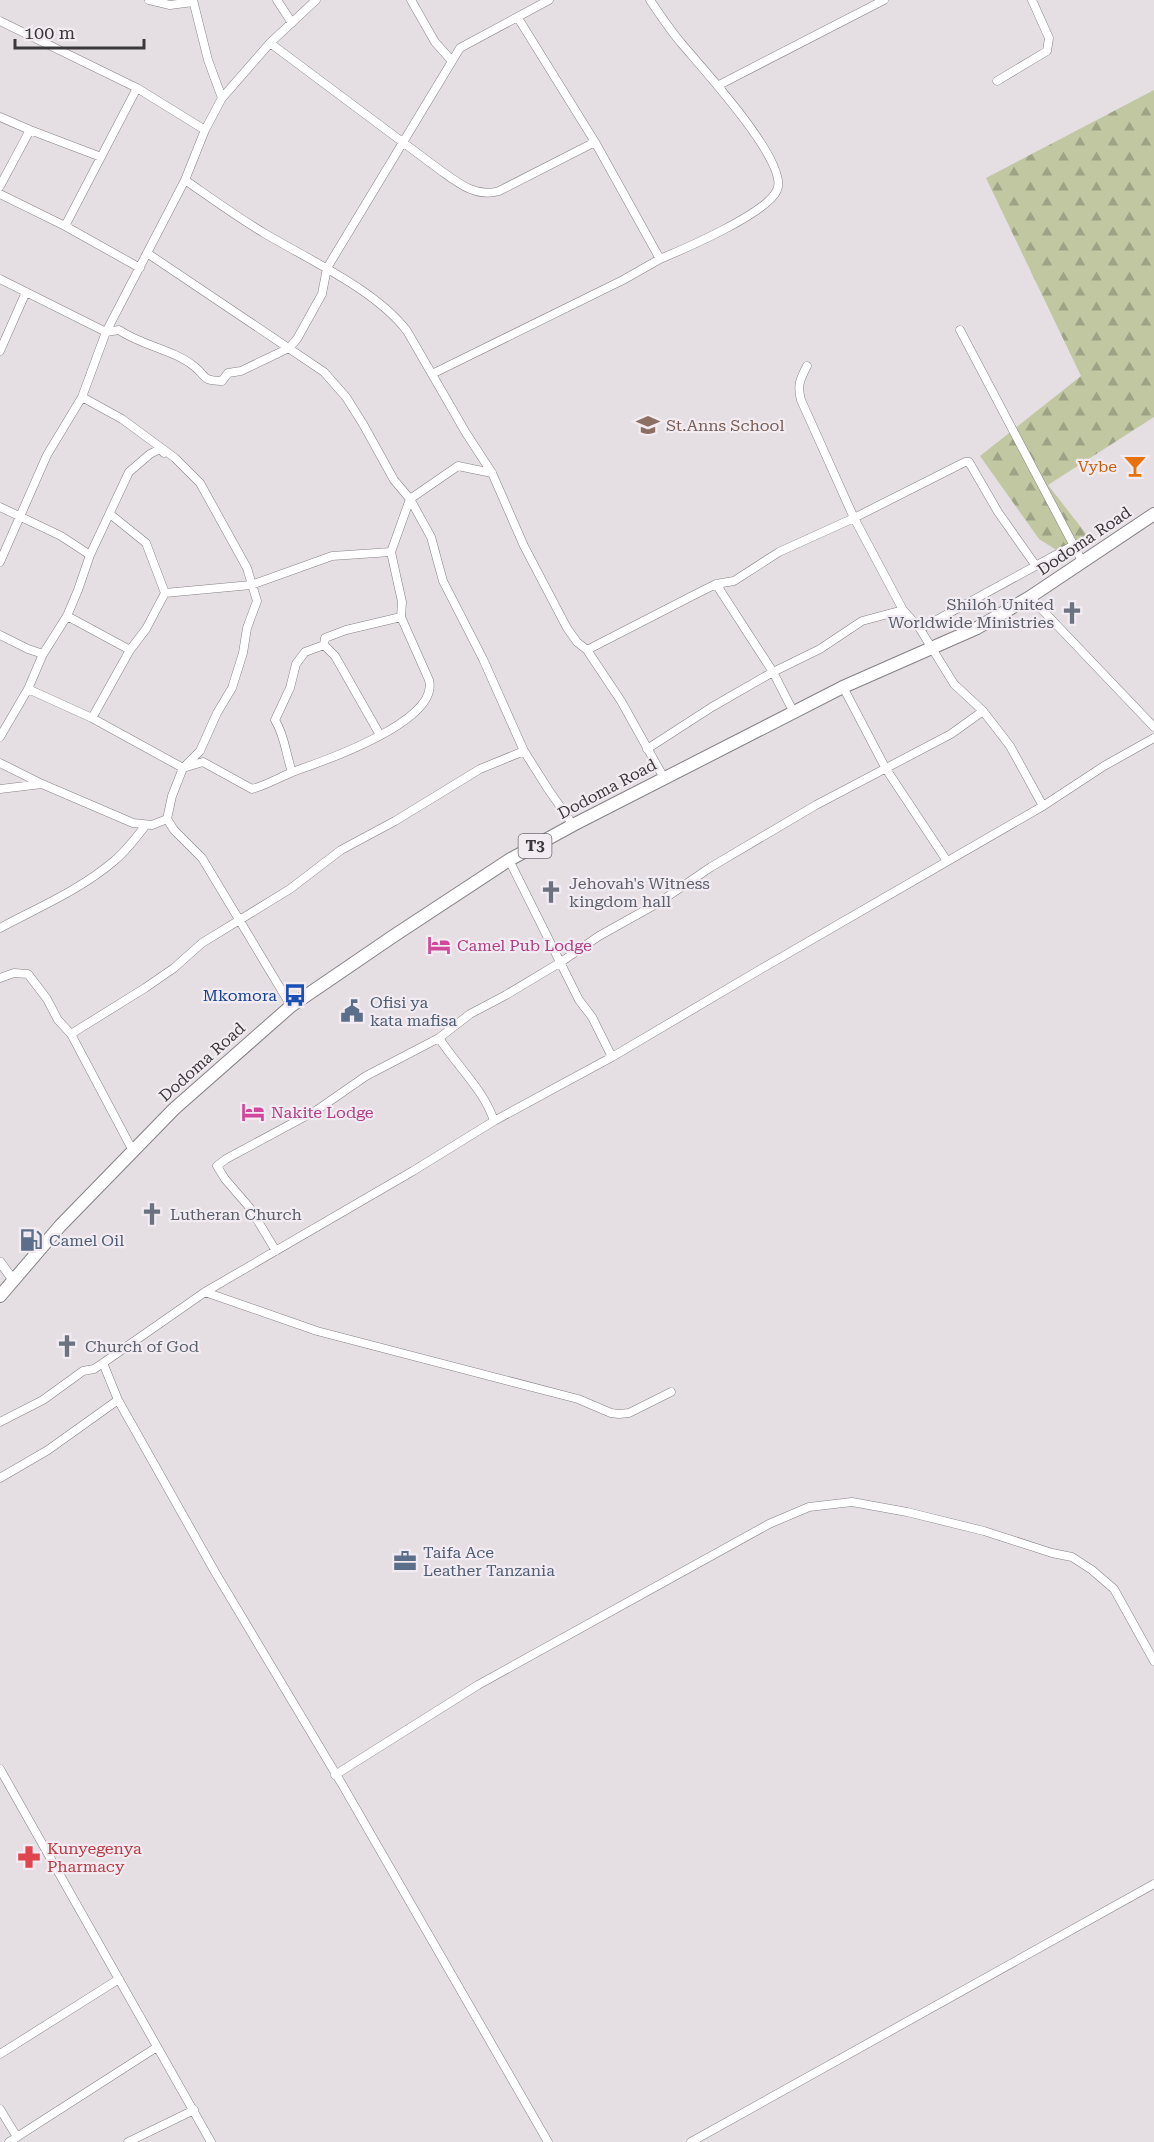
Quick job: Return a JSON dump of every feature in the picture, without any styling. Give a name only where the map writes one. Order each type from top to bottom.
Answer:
[{"type":"highway","name":"Dodoma Road","points":[[0,1296],[60,1226],[174,1109],[291,1006],[509,860],[843,687],[976,628],[1030,597],[1154,514]]},
{"type":"street","points":[[149,0],[170,5],[193,1],[208,60],[222,98]]},
{"type":"street","points":[[278,0],[292,23]]},
{"type":"street","points":[[0,562],[47,455],[82,397],[106,332],[185,180],[205,130],[222,98],[270,43],[316,0]]},
{"type":"street","points":[[411,0],[435,42],[451,60]]},
{"type":"street","points":[[0,279],[106,332],[119,330],[170,353],[195,367],[203,378],[212,381],[222,381],[228,373],[241,370],[290,348],[322,294],[327,268],[451,60],[460,48],[549,0]]},
{"type":"street","points":[[432,374],[710,236],[769,200],[778,189],[778,176],[762,145],[719,85],[683,46],[650,0]]},
{"type":"street","points":[[719,85],[884,0]]},
{"type":"street","points":[[997,81],[1047,51],[1049,38],[1032,0]]},
{"type":"street","points":[[518,18],[595,142],[660,259]]},
{"type":"street","points":[[0,21],[137,88],[205,130]]},
{"type":"street","points":[[270,43],[466,189],[494,193],[595,142]]},
{"type":"street","points":[[65,226],[137,88]]},
{"type":"street","points":[[0,117],[101,157]]},
{"type":"street","points":[[0,186],[30,130]]},
{"type":"street","points":[[185,180],[263,233],[327,268],[398,319],[492,473],[524,546],[567,628],[577,642],[587,650],[621,701],[664,778]]},
{"type":"street","points":[[0,194],[65,226],[140,268]]},
{"type":"street","points":[[147,252],[290,348],[332,380],[363,424],[394,480],[410,499],[431,537],[443,581],[483,659],[524,751],[573,825]]},
{"type":"street","points":[[0,351],[26,292]]},
{"type":"street","points":[[960,330],[1083,563]]},
{"type":"street","points":[[807,366],[799,380],[798,389],[801,400],[854,518],[903,610],[920,629],[954,684],[983,711],[1010,746],[1043,806]]},
{"type":"street","points":[[82,397],[122,419],[176,458],[200,483],[248,568],[257,601],[247,628],[243,653],[232,688],[217,713],[200,751],[183,768],[172,796],[167,819],[174,830],[202,858],[291,1006]]},
{"type":"street","points":[[0,738],[4,721],[28,689],[43,654],[67,616],[90,555],[129,472],[160,449],[169,458],[176,458]]},
{"type":"street","points":[[587,650],[716,585],[734,580],[779,552],[854,518],[965,462],[969,462],[998,512],[1036,566]]},
{"type":"street","points":[[28,689],[92,718],[183,768],[204,762],[252,789],[339,756],[380,735],[418,709],[430,690],[427,673],[401,617],[402,602],[391,552],[410,499],[458,466],[492,473]]},
{"type":"street","points":[[0,507],[61,536],[90,555]]},
{"type":"street","points":[[92,718],[165,593],[146,543],[110,514]]},
{"type":"street","points":[[920,629],[1074,545]]},
{"type":"street","points":[[165,593],[251,585],[332,556],[391,552]]},
{"type":"street","points":[[716,585],[773,672],[794,713]]},
{"type":"street","points":[[1030,597],[1154,727]]},
{"type":"street","points":[[647,749],[712,707],[773,672],[820,649],[862,621],[903,610]]},
{"type":"street","points":[[67,616],[130,650]]},
{"type":"street","points":[[324,645],[325,638],[346,630],[401,617]]},
{"type":"street","points":[[0,635],[43,654]]},
{"type":"street","points":[[324,645],[335,656],[380,735]]},
{"type":"street","points":[[292,772],[282,731],[274,720],[290,688],[296,664],[305,652],[324,645]]},
{"type":"street","points":[[843,687],[886,769],[947,861]]},
{"type":"street","points":[[276,1251],[250,1208],[217,1166],[262,1138],[317,1110],[366,1076],[439,1038],[470,1014],[658,903],[721,861],[816,805],[951,734],[983,711]]},
{"type":"street","points":[[0,1422],[43,1400],[82,1371],[94,1369],[205,1292],[413,1172],[494,1121],[612,1058],[1043,806],[1104,766],[1154,738]]},
{"type":"street","points":[[71,1034],[145,988],[174,968],[202,943],[290,889],[341,850],[395,821],[480,769],[524,751]]},
{"type":"street","points":[[0,763],[115,816],[145,826]]},
{"type":"street","points":[[0,789],[42,784]]},
{"type":"street","points":[[0,928],[101,872],[121,855],[145,826],[167,819]]},
{"type":"street","points":[[509,860],[579,1000],[592,1017],[612,1058]]},
{"type":"street","points":[[0,978],[14,973],[28,974],[47,999],[58,1020],[71,1034],[133,1151]]},
{"type":"street","points":[[439,1038],[482,1096],[494,1121]]},
{"type":"street","points":[[0,1262],[14,1281]]},
{"type":"street","points":[[205,1292],[317,1331],[578,1399],[611,1413],[629,1413],[671,1392]]},
{"type":"street","points":[[103,1363],[118,1400],[215,1572],[336,1775],[548,2142]]},
{"type":"street","points":[[0,1479],[48,1450],[118,1400]]},
{"type":"street","points":[[336,1775],[478,1685],[769,1524],[809,1507],[852,1502],[896,1510],[1072,1557],[1114,1589],[1154,1661]]},
{"type":"street","points":[[0,1769],[210,2142]]},
{"type":"street","points":[[692,2142],[1154,1884]]},
{"type":"street","points":[[0,2054],[119,1979]]},
{"type":"street","points":[[0,2109],[13,2139],[157,2047]]},
{"type":"street","points":[[128,2142],[194,2110]]},
{"type":"green space","points":[[1154,90],[1154,417],[1048,485],[1087,535],[1061,553],[1039,539],[980,456],[1081,376],[986,178]]},
{"type":"place","name":"St.Anns School","points":[[648,425]]},
{"type":"place","name":"Vybe","points":[[1135,466]]},
{"type":"place","name":"Shiloh United Worldwide Ministries","points":[[1072,613]]},
{"type":"place","name":"Jehovah's Witness kingdom hall","points":[[551,892]]},
{"type":"place","name":"Camel Pub Lodge","points":[[439,945]]},
{"type":"place","name":"Mkomora","points":[[295,995]]},
{"type":"place","name":"Ofisi ya kata mafisa","points":[[352,1011]]},
{"type":"place","name":"Nakite Lodge","points":[[253,1112]]},
{"type":"place","name":"Lutheran Church","points":[[152,1214]]},
{"type":"place","name":"Camel Oil","points":[[31,1240]]},
{"type":"place","name":"Church of God","points":[[67,1346]]},
{"type":"place","name":"Taifa Ace Leather Tanzania","points":[[405,1561]]},
{"type":"place","name":"Kunyegenya Pharmacy","points":[[29,1857]]}]
